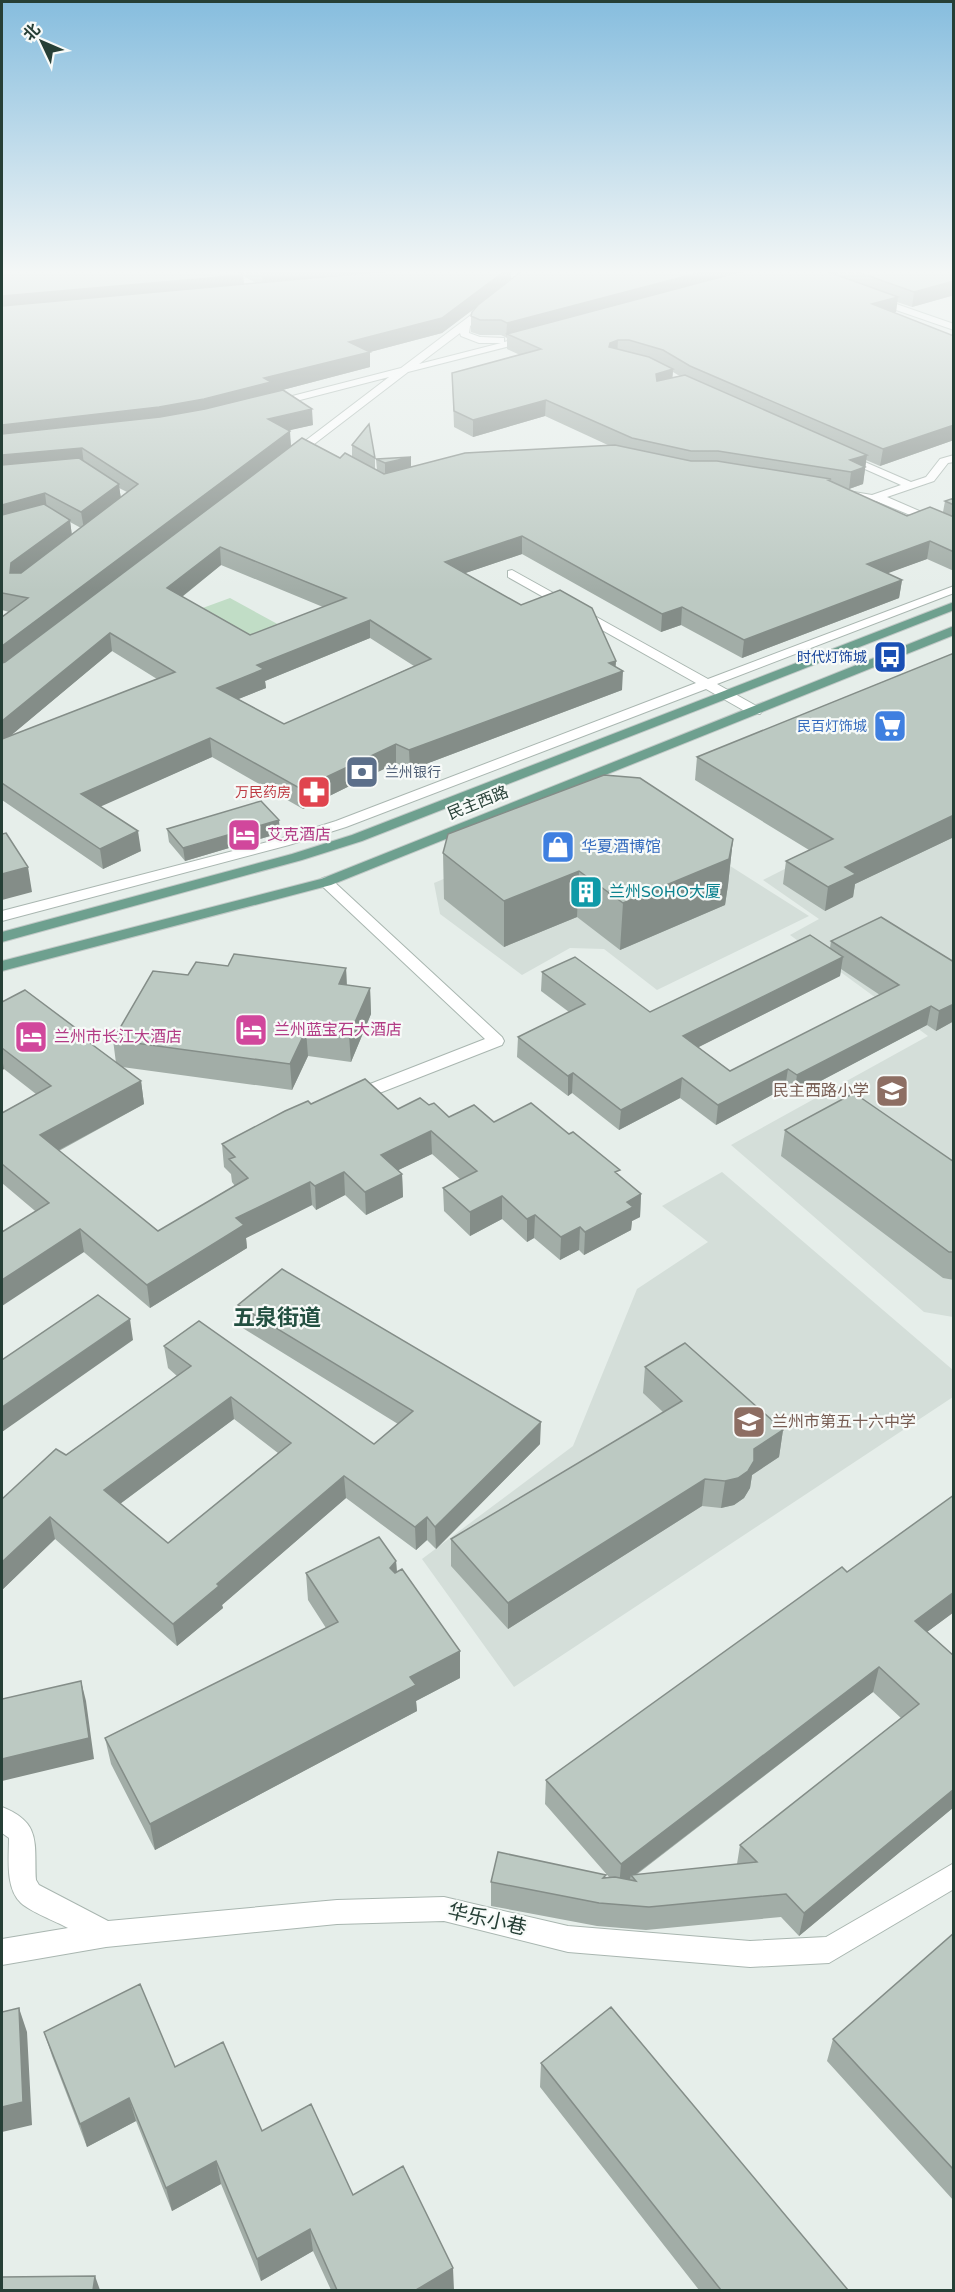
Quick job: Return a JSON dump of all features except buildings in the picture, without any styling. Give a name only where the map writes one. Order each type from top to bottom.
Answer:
[{"type":"main road","name":"民主西路","points":[[2,937],[297,857],[357,838],[954,606]]},
{"type":"main road","name":"民主西路","points":[[2,966],[326,882],[954,630]]},
{"type":"street","points":[[258,408],[381,377]]},
{"type":"street","points":[[282,464],[314,445],[349,413],[396,377]]},
{"type":"street","points":[[278,403],[323,394],[346,394],[357,400],[349,413]]},
{"type":"street","points":[[836,452],[910,485]]},
{"type":"street","points":[[877,497],[930,479],[944,461],[954,458]]},
{"type":"street","points":[[828,491],[877,497],[954,530]]},
{"type":"street","points":[[512,574],[755,711]]},
{"type":"street","name":"民主西路","points":[[2,916],[284,842],[340,824],[954,589]]},
{"type":"street","points":[[326,882],[495,1041],[337,1103]]},
{"type":"street","points":[[2,1819],[21,1832],[22,1883],[30,1894],[106,1935]]},
{"type":"street","name":"华乐小巷","points":[[2,1952],[106,1935],[337,1912],[444,1909],[568,1940],[750,1954],[829,1950],[954,1875]]},
{"type":"shaded area","name":"民主西路小学","points":[[953,784],[953,1317],[924,1312],[731,1145],[928,1036],[790,935],[819,919],[763,880]]},
{"type":"shaded area","points":[[628,801],[809,916],[657,990],[604,949],[570,948],[522,975],[440,914],[434,883]]},
{"type":"shaded area","name":"兰州市第五十六中学","points":[[722,1172],[953,1370],[953,1397],[514,1687],[422,1559],[573,1446],[637,1289],[708,1242],[662,1206]]},
{"type":"green space","points":[[230,598],[283,627],[243,643],[189,613]]},
{"type":"place","name":"时代灯饰城","points":[[890,657]]},
{"type":"place","name":"民百灯饰城","points":[[890,726]]},
{"type":"place","name":"兰州银行","points":[[362,772]]},
{"type":"place","name":"万民药房","points":[[314,792]]},
{"type":"place","name":"艾克酒店","points":[[244,835]]},
{"type":"place","name":"华夏酒博馆","points":[[558,847]]},
{"type":"place","name":"兰州SOHO大厦","points":[[586,892]]},
{"type":"place","name":"兰州蓝宝石大酒店","points":[[251,1030]]},
{"type":"place","name":"兰州市长江大酒店","points":[[31,1037]]},
{"type":"place","name":"民主西路小学","points":[[892,1091]]},
{"type":"place","name":"兰州市第五十六中学","points":[[749,1422]]},
{"type":"district","name":"五泉街道","points":[[277,1318]]}]
